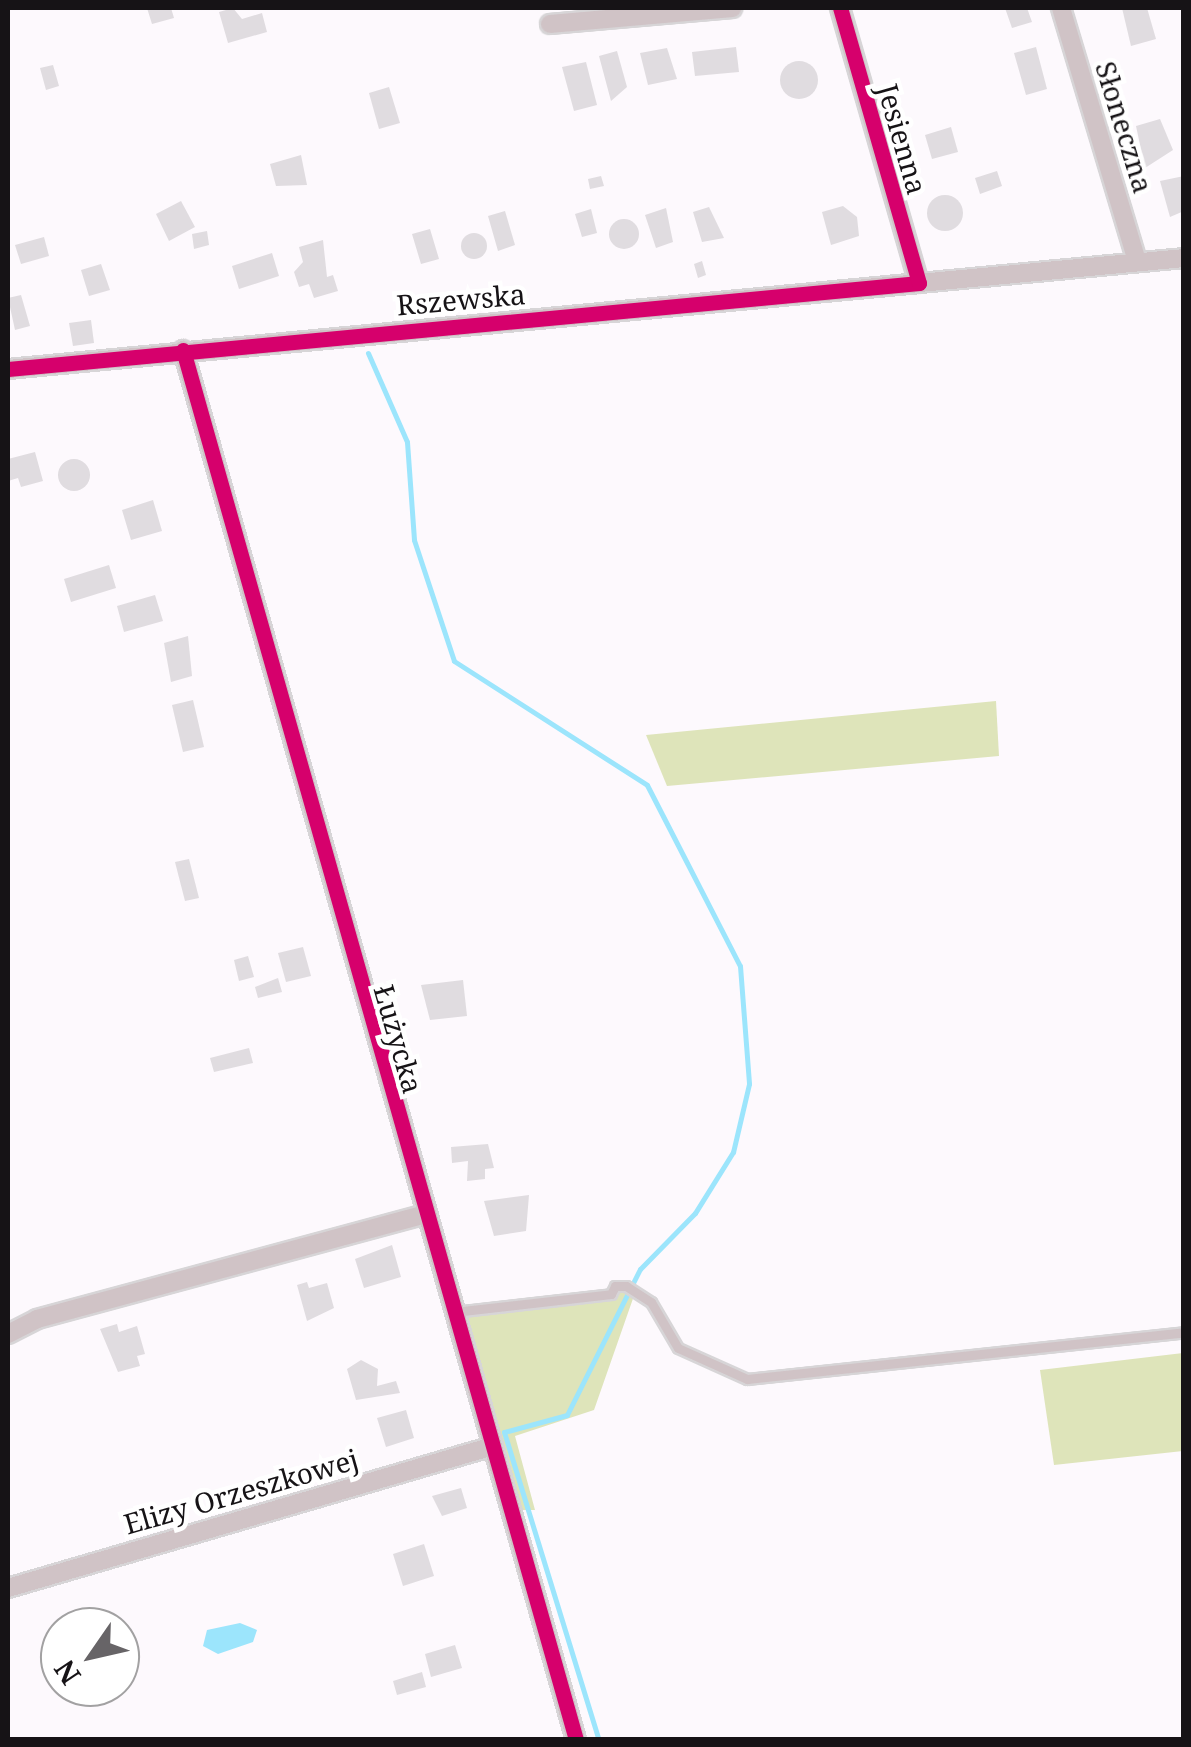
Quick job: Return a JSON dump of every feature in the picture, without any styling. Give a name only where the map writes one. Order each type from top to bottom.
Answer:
[{"type":"street","points":[[550,24],[732,8]]},
{"type":"street","name":"Jesienna","points":[[840,8],[919,283]]},
{"type":"street","name":"Słoneczna","points":[[1061,8],[1136,262]]},
{"type":"street","name":"Rszewska","points":[[8,369],[1184,258]]},
{"type":"street","name":"Łużycka","points":[[182,350],[423,1215],[576,1740]]},
{"type":"street","points":[[8,1334],[37,1320],[423,1215]]},
{"type":"street","name":"Elizy Orzeszkowej","points":[[8,1588],[490,1447]]},
{"type":"lane","points":[[451,1312],[611,1294],[615,1286],[626,1286],[651,1302],[678,1348],[747,1379],[1184,1332]]},
{"type":"green space","points":[[996,701],[999,756],[667,786],[646,735]]},
{"type":"green space","points":[[636,1290],[594,1410],[515,1436],[535,1510],[517,1510],[459,1315]]},
{"type":"green space","points":[[1183,1353],[1183,1451],[1054,1465],[1040,1370]]},
{"type":"water","points":[[240,1623],[257,1630],[253,1642],[218,1654],[203,1646],[207,1630]]},
{"type":"building","points":[[147,8],[171,8],[174,18],[152,24]]},
{"type":"building","points":[[233,8],[242,19],[262,13],[267,32],[228,43],[219,12]]},
{"type":"building","points":[[1005,8],[1027,8],[1032,22],[1012,28]]},
{"type":"building","points":[[1122,8],[1147,8],[1156,39],[1131,46]]},
{"type":"building","points":[[736,47],[739,72],[695,76],[692,52]]},
{"type":"building","points":[[1036,47],[1047,89],[1026,95],[1014,53]]},
{"type":"building","points":[[667,48],[677,79],[648,85],[640,53]]},
{"type":"building","points":[[617,51],[627,87],[611,101],[599,56]]},
{"type":"building","points":[[799,61],[812,67],[818,80],[812,93],[799,99],[786,93],[780,80],[786,67]]},
{"type":"building","points":[[586,62],[597,105],[574,111],[562,67]]},
{"type":"building","points":[[53,65],[59,86],[46,90],[40,68]]},
{"type":"building","points":[[389,87],[400,123],[379,129],[369,93]]},
{"type":"building","points":[[1160,119],[1173,150],[1145,168],[1136,126]]},
{"type":"building","points":[[951,127],[958,152],[932,159],[925,135]]},
{"type":"building","points":[[301,155],[307,185],[276,186],[270,164]]},
{"type":"building","points":[[997,171],[1002,186],[980,194],[975,178]]},
{"type":"building","points":[[601,176],[604,186],[590,189],[588,179]]},
{"type":"building","points":[[1184,176],[1184,211],[1170,217],[1160,181]]},
{"type":"building","points":[[945,195],[957,201],[963,213],[957,225],[945,231],[933,225],[927,213],[933,201]]},
{"type":"building","points":[[181,201],[195,227],[169,241],[156,214]]},
{"type":"building","points":[[843,206],[857,217],[859,236],[831,245],[822,212]]},
{"type":"building","points":[[709,207],[724,238],[702,242],[693,212]]},
{"type":"building","points":[[666,208],[673,242],[656,248],[645,215]]},
{"type":"building","points":[[591,209],[597,233],[582,237],[575,214]]},
{"type":"building","points":[[505,211],[515,245],[498,251],[488,216]]},
{"type":"building","points":[[624,219],[634,224],[639,234],[634,244],[624,249],[614,244],[609,234],[614,224]]},
{"type":"building","points":[[430,229],[439,259],[421,264],[412,234]]},
{"type":"building","points":[[207,231],[209,245],[194,249],[192,234]]},
{"type":"building","points":[[474,233],[483,237],[487,246],[483,255],[474,259],[465,255],[461,246],[465,237]]},
{"type":"building","points":[[44,237],[49,256],[21,264],[15,245]]},
{"type":"building","points":[[323,240],[327,277],[333,275],[338,291],[314,298],[309,284],[299,287],[294,272],[303,262],[299,247]]},
{"type":"building","points":[[272,253],[279,276],[239,289],[232,266]]},
{"type":"building","points":[[702,261],[706,275],[698,278],[694,264]]},
{"type":"building","points":[[101,264],[110,290],[89,296],[81,270]]},
{"type":"building","points":[[21,295],[30,326],[15,330],[8,298]]},
{"type":"building","points":[[91,320],[94,343],[73,346],[69,323]]},
{"type":"building","points":[[35,452],[43,481],[21,487],[18,478],[8,481],[8,459]]},
{"type":"building","points":[[74,459],[85,464],[90,475],[85,486],[74,491],[63,486],[58,475],[63,464]]},
{"type":"building","points":[[153,500],[162,531],[131,540],[122,510]]},
{"type":"building","points":[[109,565],[116,588],[71,602],[64,579]]},
{"type":"building","points":[[155,595],[163,621],[124,632],[117,606]]},
{"type":"building","points":[[188,636],[192,676],[171,682],[164,643]]},
{"type":"building","points":[[193,700],[204,747],[183,752],[172,705]]},
{"type":"building","points":[[189,859],[199,898],[185,901],[175,862]]},
{"type":"building","points":[[303,947],[311,976],[286,982],[278,953]]},
{"type":"building","points":[[248,956],[254,977],[239,981],[234,960]]},
{"type":"building","points":[[278,978],[282,992],[258,998],[255,987]]},
{"type":"building","points":[[463,980],[467,1016],[430,1020],[421,985]]},
{"type":"building","points":[[249,1048],[253,1063],[214,1072],[210,1058]]},
{"type":"building","points":[[488,1144],[494,1168],[485,1169],[485,1179],[467,1181],[468,1161],[452,1163],[451,1147]]},
{"type":"building","points":[[529,1195],[526,1231],[494,1236],[484,1201]]},
{"type":"building","points":[[392,1245],[401,1277],[364,1288],[355,1259]]},
{"type":"building","points":[[307,1282],[309,1288],[327,1283],[334,1308],[307,1321],[297,1285]]},
{"type":"building","points":[[117,1324],[119,1332],[137,1326],[145,1354],[137,1356],[140,1366],[118,1372],[100,1329]]},
{"type":"building","points":[[361,1360],[378,1369],[377,1386],[396,1381],[400,1393],[356,1400],[347,1369]]},
{"type":"building","points":[[406,1410],[414,1438],[386,1447],[377,1418]]},
{"type":"building","points":[[461,1488],[467,1508],[442,1516],[432,1496]]},
{"type":"building","points":[[424,1544],[434,1576],[403,1586],[393,1554]]},
{"type":"building","points":[[455,1645],[462,1668],[431,1677],[425,1654]]},
{"type":"building","points":[[422,1672],[426,1687],[397,1695],[393,1681]]},
{"type":"waterway","points":[[368,353],[407,442],[414,540],[454,661],[647,785],[740,966],[749,1084],[733,1152],[695,1213],[640,1269],[567,1415],[504,1432],[599,1740]]},
{"type":"cycle path","points":[[8,369],[919,283],[840,8]]},
{"type":"cycle path","points":[[183,350],[576,1740]]}]
